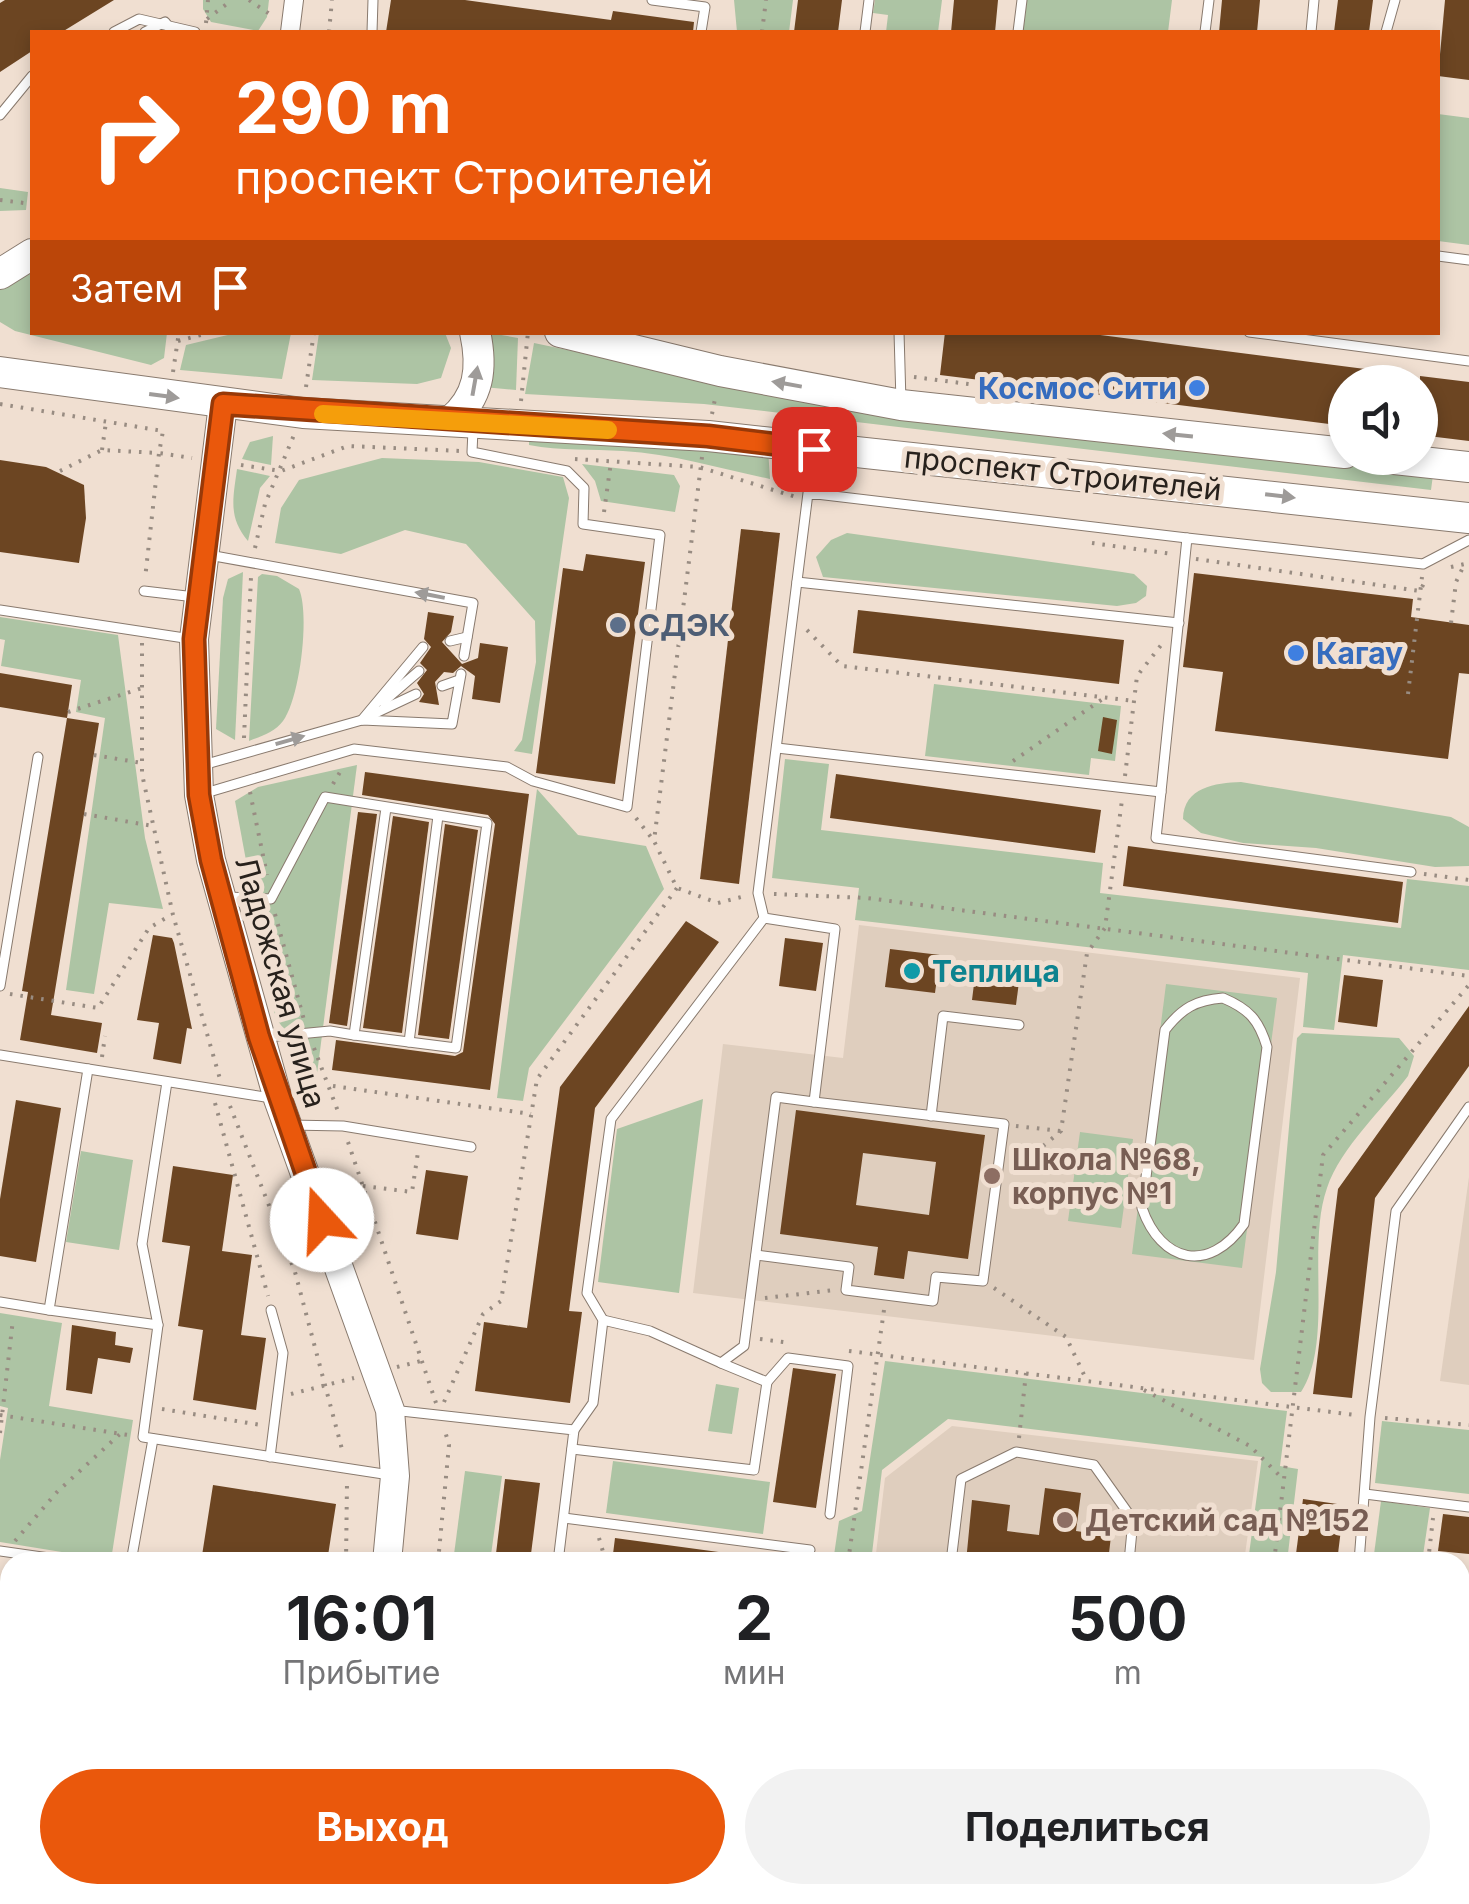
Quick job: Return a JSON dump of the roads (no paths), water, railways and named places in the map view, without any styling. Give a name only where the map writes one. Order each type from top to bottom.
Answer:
[{"type":"main road","points":[[0,253],[30,254]]},
{"type":"main road","points":[[0,274],[30,255]]},
{"type":"main road","points":[[465,432],[478,373],[475,335]]},
{"type":"main road","name":"проспект Строителей","points":[[572,335],[720,372],[901,405],[1328,451]]},
{"type":"main road","points":[[0,354],[46,379]]},
{"type":"main road","name":"проспект Строителей","points":[[0,372],[223,404],[465,432],[518,425],[708,436],[1469,518]]},
{"type":"main road","points":[[1438,463],[1469,466]]},
{"type":"street","points":[[290,30],[294,0]]},
{"type":"street","name":"Ладожская улица","points":[[223,404],[194,639],[199,795],[220,896],[259,1037],[390,1410],[395,1476],[388,1552]]},
{"type":"lane","points":[[372,30],[373,0]]},
{"type":"lane","points":[[652,0],[705,8],[702,30]]},
{"type":"lane","points":[[865,30],[869,0]]},
{"type":"lane","points":[[1018,30],[1022,0]]},
{"type":"lane","points":[[1205,30],[1209,0]]},
{"type":"lane","points":[[1311,30],[1314,0]]},
{"type":"lane","points":[[1386,30],[1394,0]]},
{"type":"lane","points":[[118,30],[139,19],[188,30]]},
{"type":"lane","points":[[150,30],[166,22]]},
{"type":"lane","points":[[166,22],[171,30]]},
{"type":"lane","points":[[0,115],[30,78]]},
{"type":"lane","points":[[1440,256],[1469,260]]},
{"type":"lane","points":[[899,335],[901,405]]},
{"type":"lane","points":[[1282,335],[1469,361]]},
{"type":"lane","points":[[199,795],[354,749],[508,767],[533,781],[626,807],[660,535],[583,524],[584,488],[567,470],[465,432]]},
{"type":"lane","points":[[764,918],[758,893],[808,492],[1423,564],[1469,540]]},
{"type":"lane","points":[[1187,538],[1156,838],[1410,872]]},
{"type":"lane","points":[[204,554],[473,603],[464,656]]},
{"type":"lane","points":[[797,582],[1178,622]]},
{"type":"lane","points":[[144,591],[198,598]]},
{"type":"lane","points":[[0,610],[194,639]]},
{"type":"lane","points":[[450,641],[467,637]]},
{"type":"lane","points":[[362,720],[423,647]]},
{"type":"lane","points":[[362,720],[419,671]]},
{"type":"lane","points":[[362,720],[452,724],[460,677],[442,686]]},
{"type":"lane","points":[[196,766],[362,720],[416,694]]},
{"type":"lane","points":[[777,748],[1123,791],[1161,792]]},
{"type":"lane","points":[[0,989],[38,757]]},
{"type":"lane","points":[[220,896],[272,899],[325,797],[487,823],[456,1048],[330,1031],[259,1037]]},
{"type":"lane","points":[[354,1035],[386,808]]},
{"type":"lane","points":[[409,1042],[438,816]]},
{"type":"lane","points":[[764,918],[835,928],[814,1102]]},
{"type":"lane","points":[[559,1552],[574,1430],[593,1403],[604,1320],[588,1293],[611,1119],[764,918]]},
{"type":"lane","points":[[1224,998],[1245,1007],[1261,1024],[1267,1047],[1244,1224],[1230,1243],[1210,1254],[1187,1256],[1166,1247],[1150,1230],[1142,1208],[1166,1030],[1180,1012],[1200,1000],[1224,998]]},
{"type":"lane","points":[[932,1116],[943,1016],[1019,1024]]},
{"type":"lane","points":[[0,1055],[224,1091],[283,1112],[343,1126],[471,1147]]},
{"type":"lane","points":[[49,1310],[88,1069]]},
{"type":"lane","points":[[132,1552],[158,1326],[142,1244],[166,1082]]},
{"type":"lane","points":[[721,1363],[744,1346],[776,1097],[1004,1124],[983,1280],[936,1277],[933,1301],[846,1290],[849,1267],[756,1255]]},
{"type":"lane","points":[[1360,1552],[1370,1417],[1396,1212],[1469,1107]]},
{"type":"lane","points":[[0,1302],[158,1326]]},
{"type":"lane","points":[[270,1457],[282,1353],[272,1310]]},
{"type":"lane","points":[[604,1320],[650,1330],[768,1382]]},
{"type":"lane","points":[[572,1449],[754,1470],[768,1382],[788,1358],[848,1366],[830,1514]]},
{"type":"lane","points":[[390,1410],[574,1430]]},
{"type":"lane","points":[[148,1438],[395,1476]]},
{"type":"lane","points":[[952,1552],[961,1480],[1016,1452],[1094,1465],[1133,1520],[1129,1552]]},
{"type":"lane","points":[[1365,1494],[1469,1507]]},
{"type":"lane","points":[[564,1518],[810,1550]]},
{"type":"place","name":"Космос Сити","points":[[1197,388]]},
{"type":"place","name":"СДЭК","points":[[618,625]]},
{"type":"place","name":"Кагау","points":[[1296,653]]},
{"type":"place","name":"Теплица","points":[[912,971]]},
{"type":"place","name":"Школа №68, корпус №1","points":[[992,1176]]},
{"type":"place","name":"Детский сад №152","points":[[1065,1520]]}]
